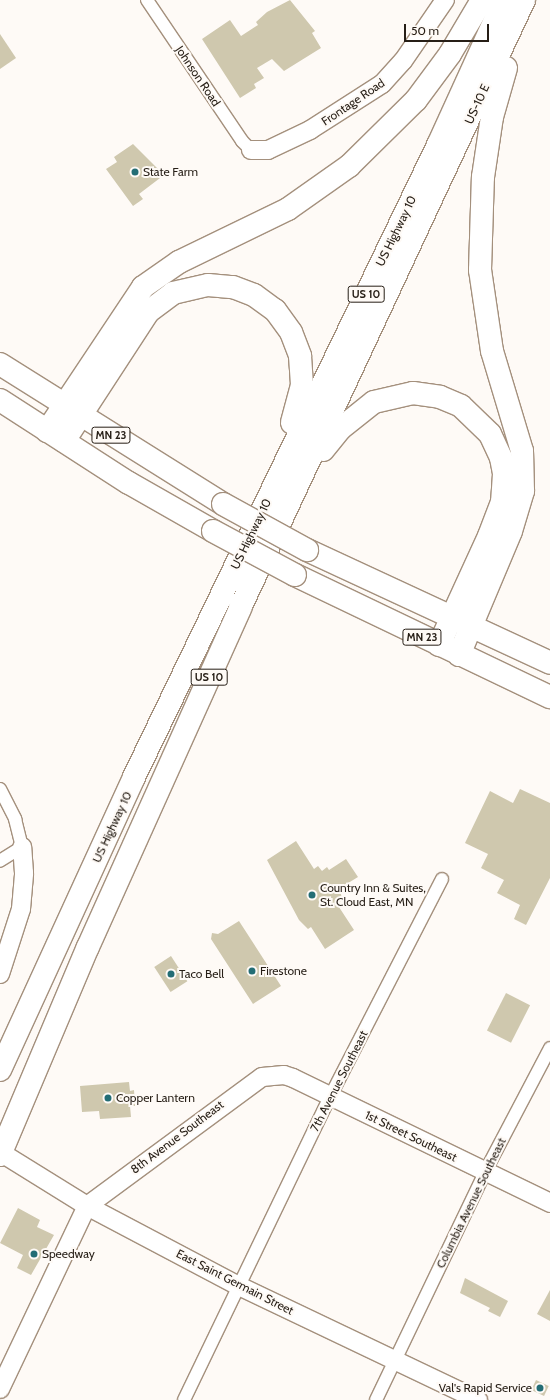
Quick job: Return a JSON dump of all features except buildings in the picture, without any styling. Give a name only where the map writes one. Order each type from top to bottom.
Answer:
[{"type":"highway","points":[[56,436],[131,302],[158,274],[288,209],[332,180],[385,135],[433,78],[482,0]]},
{"type":"highway","name":"US Highway 10","points":[[0,1070],[252,530],[438,145],[504,0]]},
{"type":"highway","points":[[439,646],[461,622],[511,532],[523,491],[522,451],[487,325],[480,247],[483,177],[492,117],[525,0]]},
{"type":"highway","name":"US-10 E","points":[[428,207],[525,0]]},
{"type":"highway","name":"US Highway 10","points":[[0,1153],[88,947],[283,516],[428,207]]},
{"type":"highway","points":[[71,410],[140,320],[164,298],[196,286],[222,285],[244,291],[265,302],[283,320],[296,343],[302,385],[295,416],[252,530]]},
{"type":"highway","name":"MN 23","points":[[0,364],[71,410],[223,504],[307,550],[550,663]]},
{"type":"highway","points":[[283,516],[329,441],[350,419],[374,402],[413,393],[440,397],[461,406],[480,422],[497,447],[504,486],[461,622],[458,655]]},
{"type":"highway","name":"MN 23","points":[[0,400],[129,483],[213,531],[295,575],[439,646],[550,697]]},
{"type":"street","name":"Johnson Road","points":[[147,0],[242,141],[252,150]]},
{"type":"street","name":"Frontage Road","points":[[252,150],[268,150],[310,130],[382,84],[403,61],[445,0]]},
{"type":"street","points":[[0,789],[15,819],[22,847],[24,873],[21,909],[0,974]]},
{"type":"street","points":[[0,861],[22,847]]},
{"type":"street","name":"7th Avenue Southeast","points":[[184,1400],[330,1097],[442,879]]},
{"type":"street","name":"Columbia Avenue Southeast","points":[[376,1400],[485,1172],[550,1048]]},
{"type":"street","name":"1st Street Southeast","points":[[271,1075],[292,1078],[550,1203]]},
{"type":"street","name":"8th Avenue Southeast","points":[[87,1206],[253,1081],[271,1075]]},
{"type":"street","name":"East Saint Germain Street","points":[[0,1153],[87,1206],[239,1286],[478,1400]]},
{"type":"street","points":[[0,1389],[87,1206]]},
{"type":"place","name":"State Farm","points":[[135,172]]},
{"type":"place","name":"Country Inn & Suites, St. Cloud East, MN","points":[[312,895]]},
{"type":"place","name":"Firestone","points":[[252,971]]},
{"type":"place","name":"Taco Bell","points":[[171,974]]},
{"type":"place","name":"Copper Lantern","points":[[108,1098]]},
{"type":"place","name":"Speedway","points":[[34,1254]]},
{"type":"place","name":"Val's Rapid Service","points":[[540,1388]]}]
